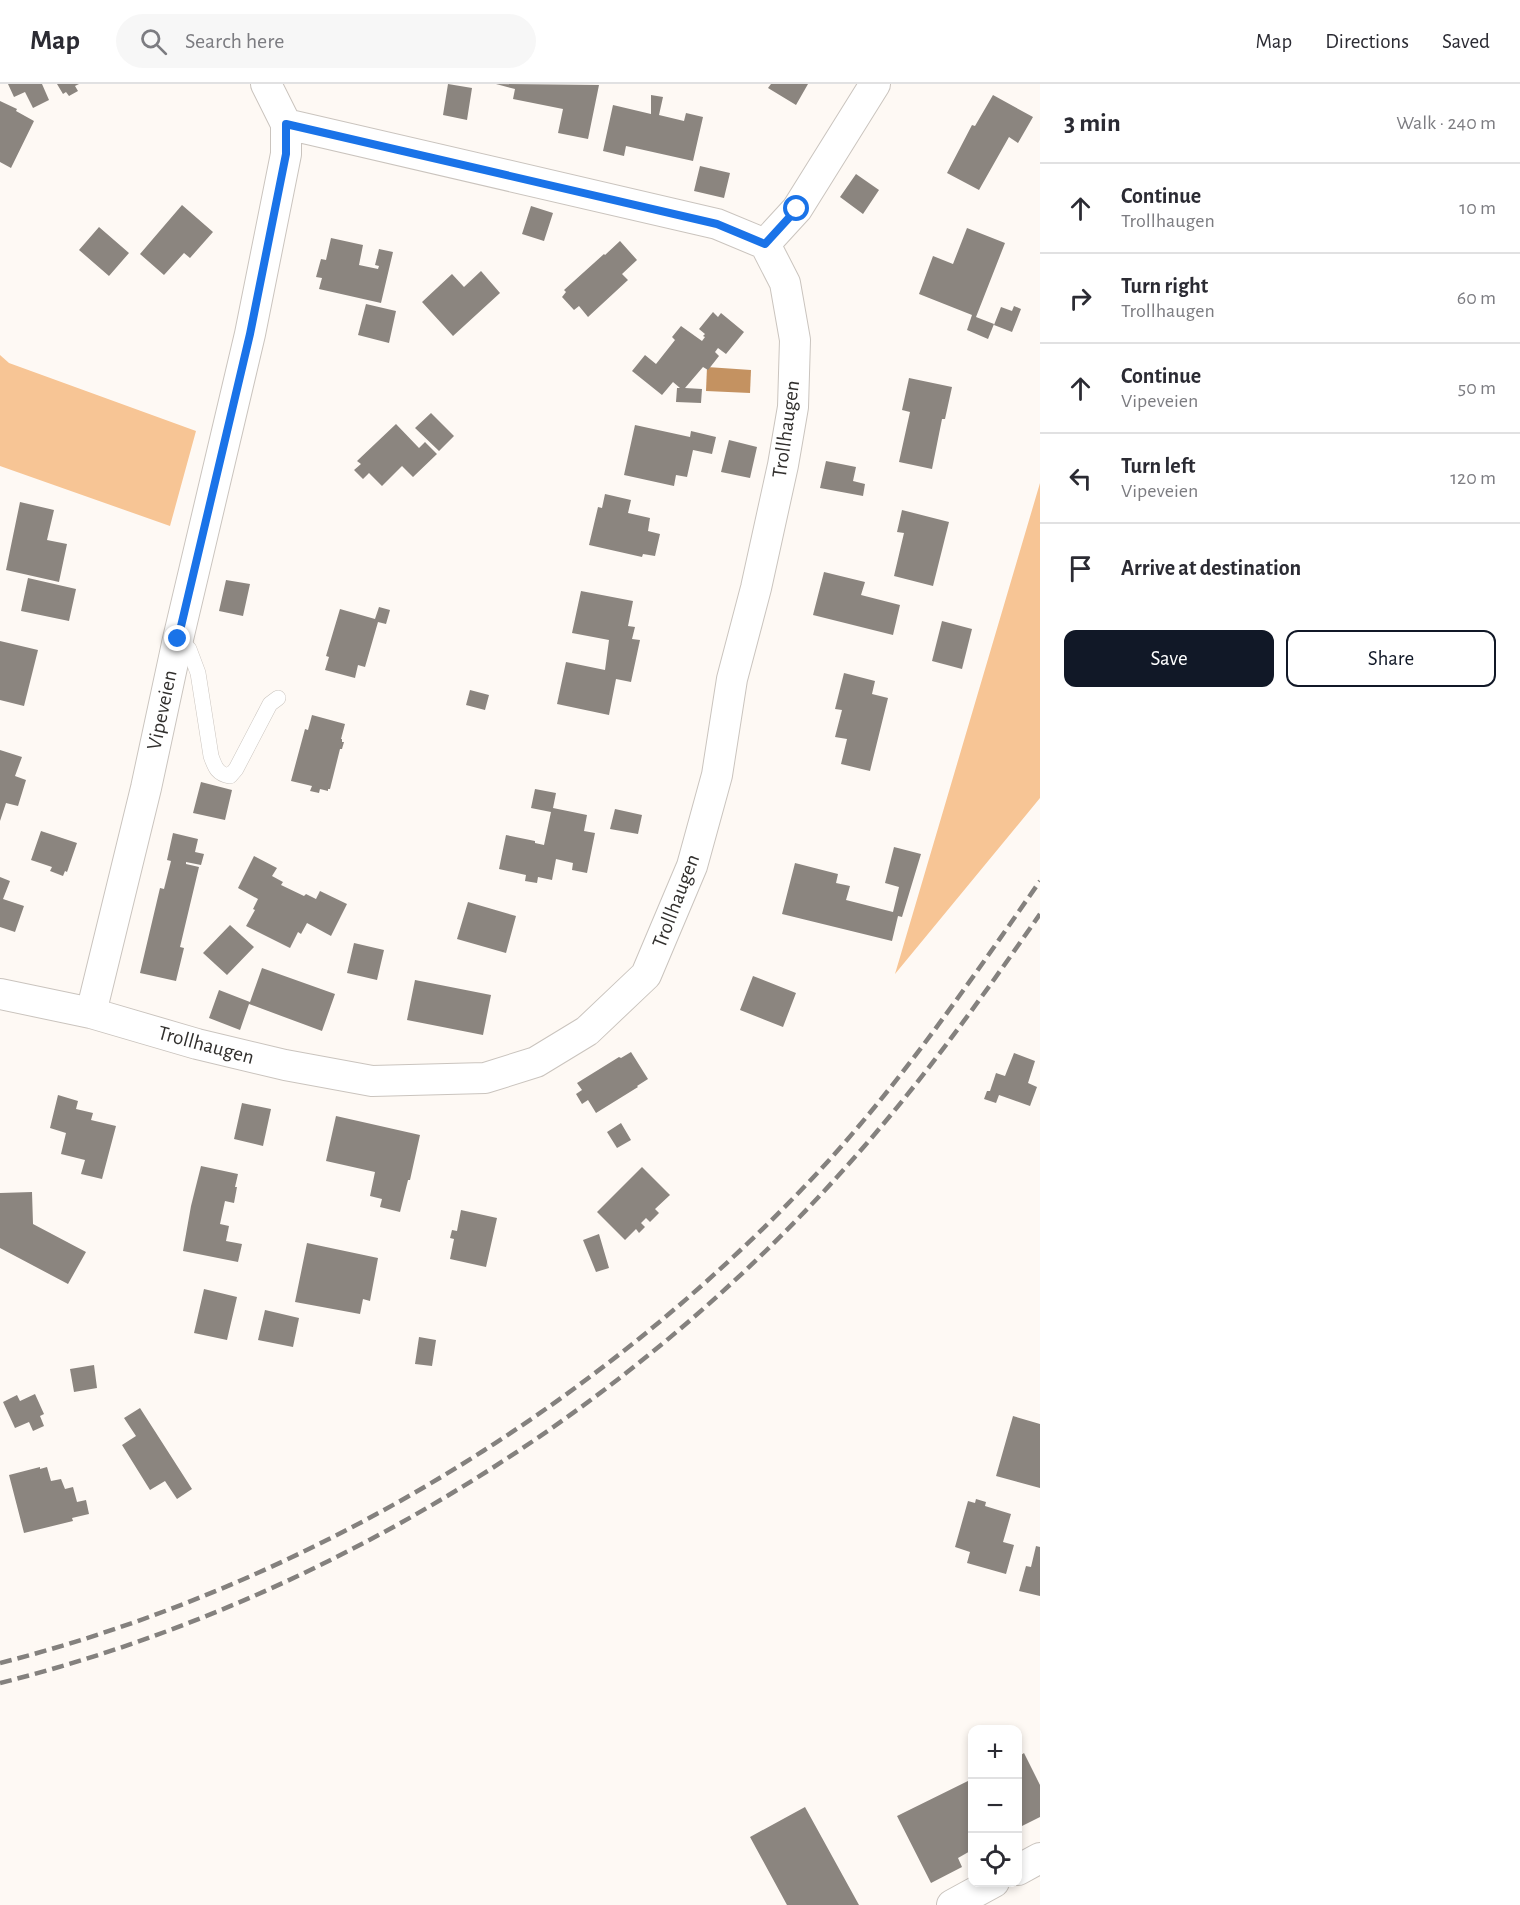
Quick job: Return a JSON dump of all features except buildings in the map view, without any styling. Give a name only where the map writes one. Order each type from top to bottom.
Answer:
[{"type":"street","name":"Vipeveien","points":[[91,1013],[146,788],[178,639],[250,334],[286,154],[286,124],[266,84]]},
{"type":"street","points":[[286,124],[717,224],[765,244],[797,209],[875,84]]},
{"type":"street","name":"Trollhaugen","points":[[0,994],[91,1013],[197,1044],[263,1060],[372,1081],[485,1078],[536,1062],[587,1030],[646,975],[692,866],[717,775],[732,679],[758,577],[783,465],[793,407],[795,340],[785,283],[765,244]]},
{"type":"street","points":[[1022,1867],[1040,1858]]},
{"type":"street","points":[[952,1905],[985,1887]]},
{"type":"lane","points":[[178,639],[189,649],[198,673],[211,756],[216,769],[223,775],[230,776],[236,769],[270,704],[278,698]]},
{"type":"shaded area","points":[[0,355],[9,363],[196,431],[170,526],[0,466]]},
{"type":"shaded area","points":[[707,367],[751,370],[750,393],[706,391]]},
{"type":"shaded area","points":[[1040,483],[1040,798],[895,974]]},
{"type":"railway","points":[[0,1663],[116,1629],[229,1586],[339,1534],[445,1474],[547,1408],[644,1334],[736,1254],[821,1169],[908,1065],[1040,881]]},
{"type":"railway","points":[[0,1683],[118,1649],[234,1605],[346,1552],[455,1491],[560,1423],[658,1347],[751,1265],[837,1177],[892,1114],[943,1049],[1040,914]]},
{"type":"route","points":[[178,639],[250,334],[286,154],[286,124],[717,224],[765,244],[797,209]]}]
